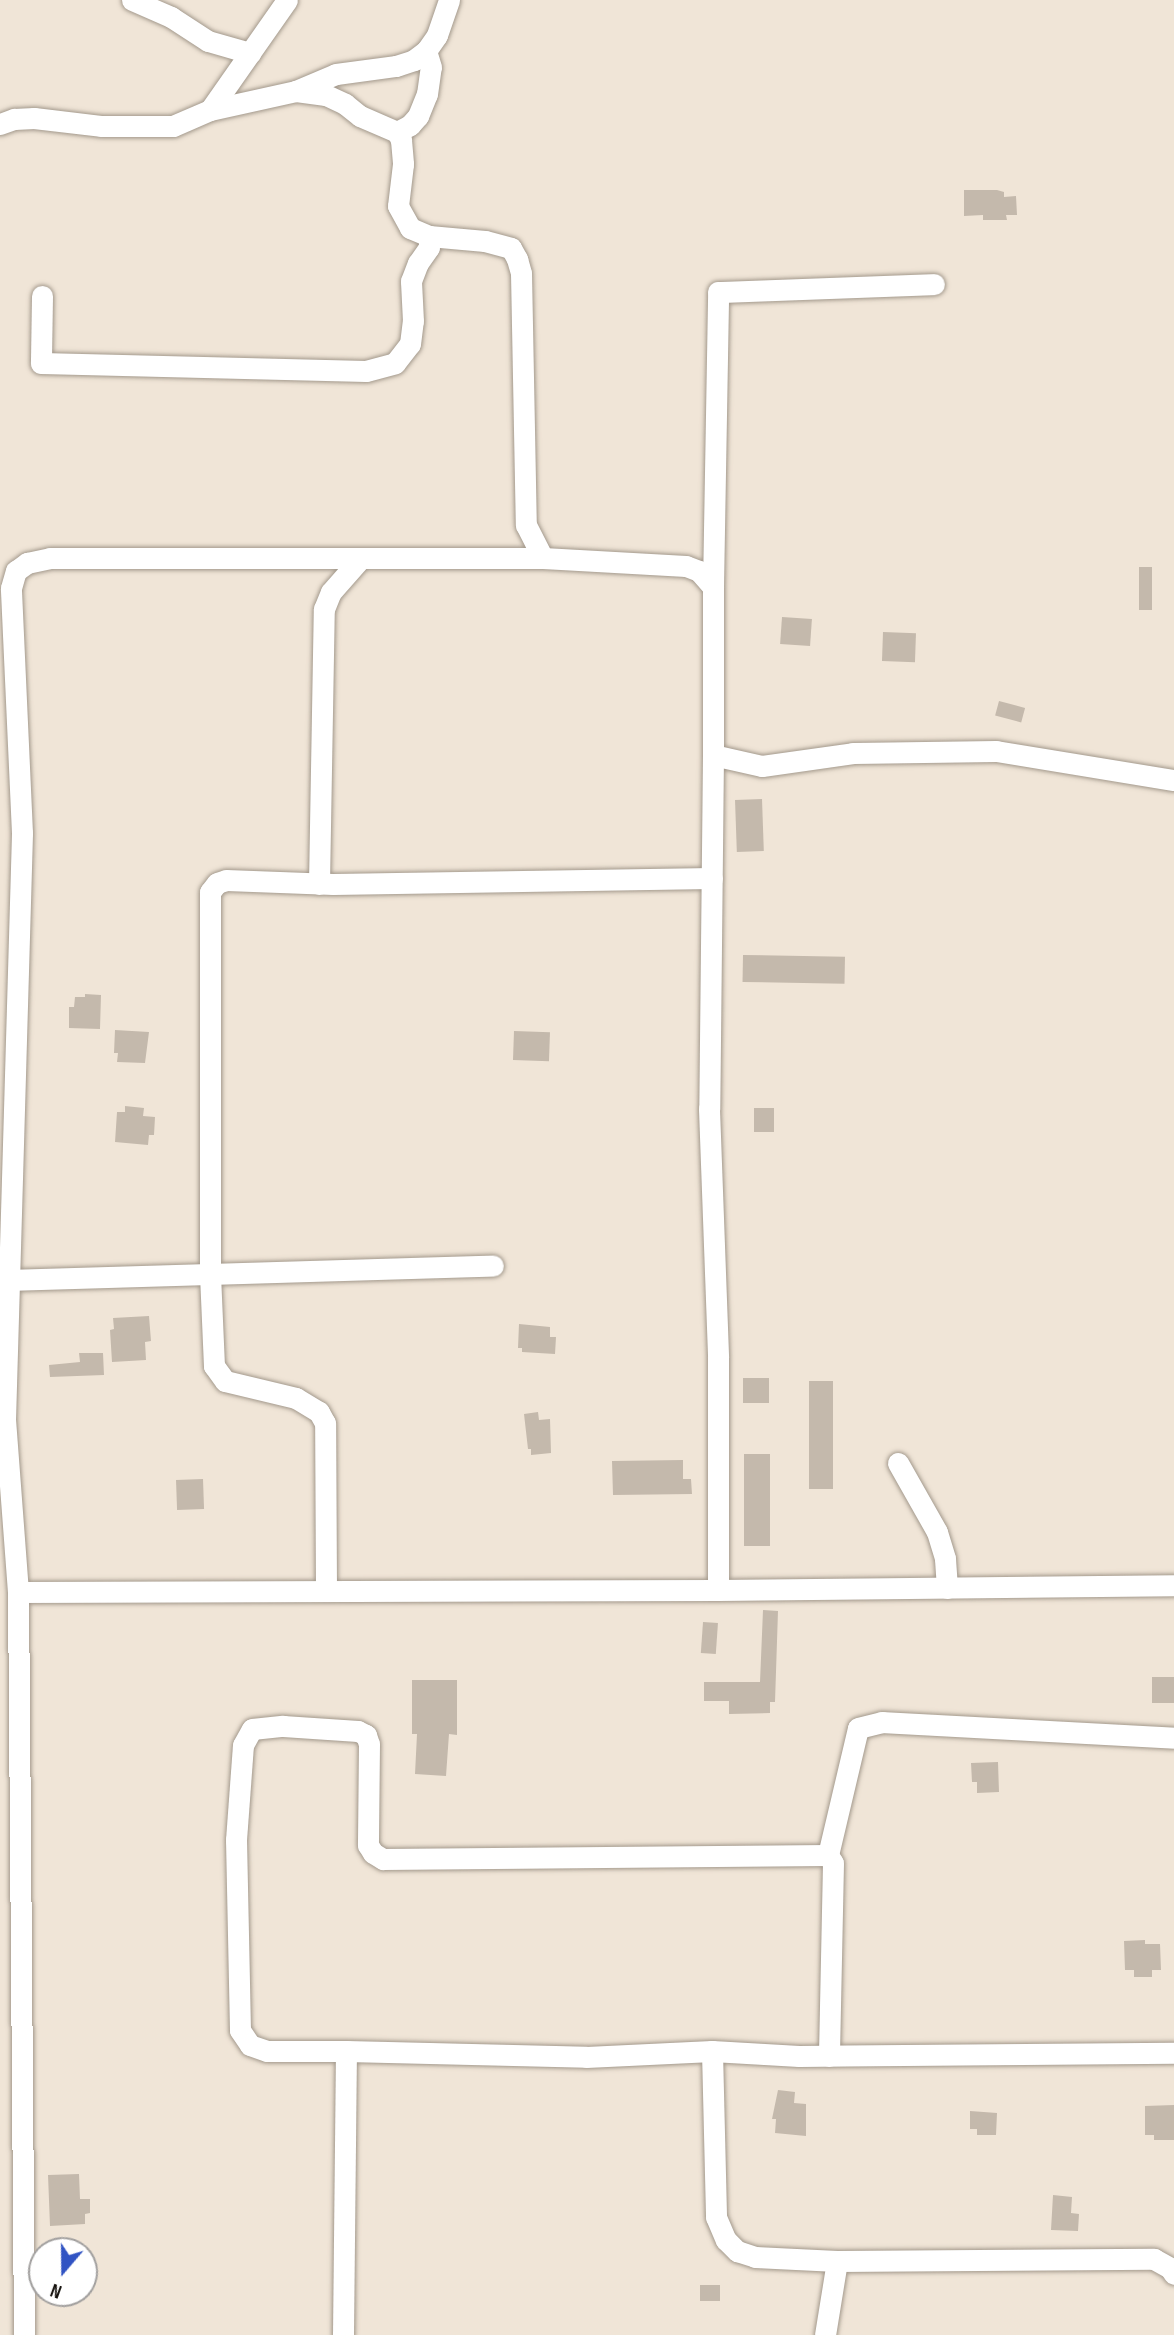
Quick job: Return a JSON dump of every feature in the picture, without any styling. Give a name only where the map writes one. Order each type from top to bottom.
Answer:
[{"type":"street","points":[[132,0],[171,17],[208,40],[250,53]]},
{"type":"street","points":[[210,110],[287,0]]},
{"type":"street","points":[[0,124],[14,119],[34,118],[101,126],[173,126],[210,110],[296,91],[336,74],[396,66],[414,60],[426,51],[437,35],[449,0]]},
{"type":"street","points":[[397,132],[410,125],[418,116],[427,94],[431,67],[426,51]]},
{"type":"street","points":[[296,91],[326,95],[345,104],[360,117],[397,132],[401,140],[403,164],[398,206],[410,228],[429,236],[485,241],[511,248],[517,259],[521,273],[526,525],[544,558]]},
{"type":"street","points":[[42,296],[41,363],[366,371],[395,363],[410,344],[413,321],[411,281],[418,262],[429,247],[429,236]]},
{"type":"street","points":[[718,1590],[718,1357],[709,1109],[718,292],[934,284]]},
{"type":"street","points":[[500,558],[526,525]]},
{"type":"street","points":[[24,2335],[19,1591],[3,1435],[22,833],[11,588],[16,571],[27,563],[50,558],[544,558],[685,566],[699,572],[713,587]]},
{"type":"street","points":[[319,884],[324,609],[331,592],[361,558]]},
{"type":"street","points":[[713,755],[762,766],[853,753],[996,751],[1174,780]]},
{"type":"street","points":[[326,1589],[326,1423],[319,1412],[296,1398],[225,1381],[214,1366],[210,1274],[210,892],[217,883],[226,880],[319,884],[712,878]]},
{"type":"street","points":[[9,1280],[493,1266]]},
{"type":"street","points":[[898,1463],[937,1532],[945,1559],[947,1588]]},
{"type":"street","points":[[19,1591],[718,1590],[1174,1585]]},
{"type":"street","points":[[829,2056],[833,1863],[828,1855],[858,1728],[882,1722],[1174,1738]]},
{"type":"street","points":[[828,1855],[383,1859],[373,1853],[368,1845],[369,1744],[366,1735],[358,1731],[283,1727],[252,1729],[243,1745],[236,1840],[240,2031],[250,2045],[267,2051],[586,2057],[712,2051],[829,2056],[1174,2053]]},
{"type":"street","points":[[343,2335],[346,2051]]},
{"type":"street","points":[[712,2051],[716,2217],[726,2240],[737,2251],[755,2257],[837,2262],[1154,2259],[1170,2268],[1174,2274]]},
{"type":"street","points":[[825,2335],[837,2262]]},
{"type":"building","points":[[964,190],[997,190],[1004,192],[1004,197],[1016,196],[1017,215],[1006,215],[1007,220],[983,220],[983,215],[964,216]]},
{"type":"building","points":[[1139,567],[1152,567],[1152,610],[1139,610]]},
{"type":"building","points":[[782,617],[812,619],[810,646],[780,644]]},
{"type":"building","points":[[883,632],[916,633],[915,662],[882,661]]},
{"type":"building","points":[[999,701],[1025,708],[1021,722],[995,715]]},
{"type":"building","points":[[762,799],[764,851],[737,852],[735,800]]},
{"type":"building","points":[[743,955],[845,957],[845,984],[743,982]]},
{"type":"building","points":[[85,994],[101,995],[100,1029],[69,1028],[69,1007],[74,1007],[75,997],[85,997]]},
{"type":"building","points":[[115,1030],[149,1032],[145,1063],[117,1062],[118,1053],[114,1053]]},
{"type":"building","points":[[514,1031],[550,1032],[549,1061],[513,1060]]},
{"type":"building","points":[[125,1106],[144,1108],[143,1116],[155,1117],[154,1135],[149,1135],[148,1145],[115,1142],[117,1112],[125,1112]]},
{"type":"building","points":[[754,1108],[774,1108],[774,1132],[754,1132]]},
{"type":"building","points":[[149,1316],[151,1341],[145,1342],[146,1360],[112,1362],[110,1330],[114,1329],[113,1318]]},
{"type":"building","points":[[519,1324],[550,1327],[550,1337],[556,1337],[555,1354],[522,1352],[522,1348],[518,1348]]},
{"type":"building","points":[[79,1353],[103,1353],[104,1375],[50,1377],[49,1365],[80,1362]]},
{"type":"building","points":[[743,1378],[769,1378],[769,1403],[743,1403]]},
{"type":"building","points":[[809,1381],[833,1381],[833,1489],[809,1489]]},
{"type":"building","points":[[538,1412],[539,1420],[550,1419],[551,1453],[531,1455],[524,1414]]},
{"type":"building","points":[[744,1454],[770,1454],[770,1546],[744,1546]]},
{"type":"building","points":[[683,1460],[683,1479],[691,1479],[692,1494],[613,1495],[612,1461]]},
{"type":"building","points":[[203,1479],[204,1509],[177,1510],[176,1480]]},
{"type":"building","points":[[763,1610],[778,1611],[775,1702],[770,1702],[770,1713],[729,1714],[729,1701],[704,1701],[704,1682],[760,1682]]},
{"type":"building","points":[[703,1622],[718,1623],[716,1654],[701,1653]]},
{"type":"building","points":[[1152,1677],[1174,1677],[1174,1703],[1152,1703]]},
{"type":"building","points":[[412,1680],[457,1680],[457,1735],[449,1734],[446,1776],[415,1774],[417,1734],[412,1734]]},
{"type":"building","points":[[998,1762],[999,1792],[977,1793],[977,1782],[972,1782],[971,1763]]},
{"type":"building","points":[[1145,1940],[1145,1944],[1160,1944],[1161,1970],[1152,1970],[1152,1977],[1134,1977],[1134,1970],[1125,1970],[1124,1941]]},
{"type":"building","points":[[778,2090],[795,2092],[794,2103],[806,2104],[806,2136],[775,2133],[776,2119],[772,2119]]},
{"type":"building","points":[[1174,2105],[1174,2140],[1154,2140],[1154,2135],[1145,2135],[1145,2106]]},
{"type":"building","points":[[970,2111],[997,2113],[996,2135],[977,2135],[977,2129],[970,2129]]},
{"type":"building","points":[[79,2174],[80,2199],[90,2199],[90,2213],[85,2214],[85,2224],[50,2226],[48,2175]]},
{"type":"building","points":[[1053,2195],[1072,2197],[1071,2213],[1079,2214],[1078,2231],[1051,2230]]},
{"type":"building","points":[[700,2285],[720,2285],[720,2301],[700,2301]]}]
